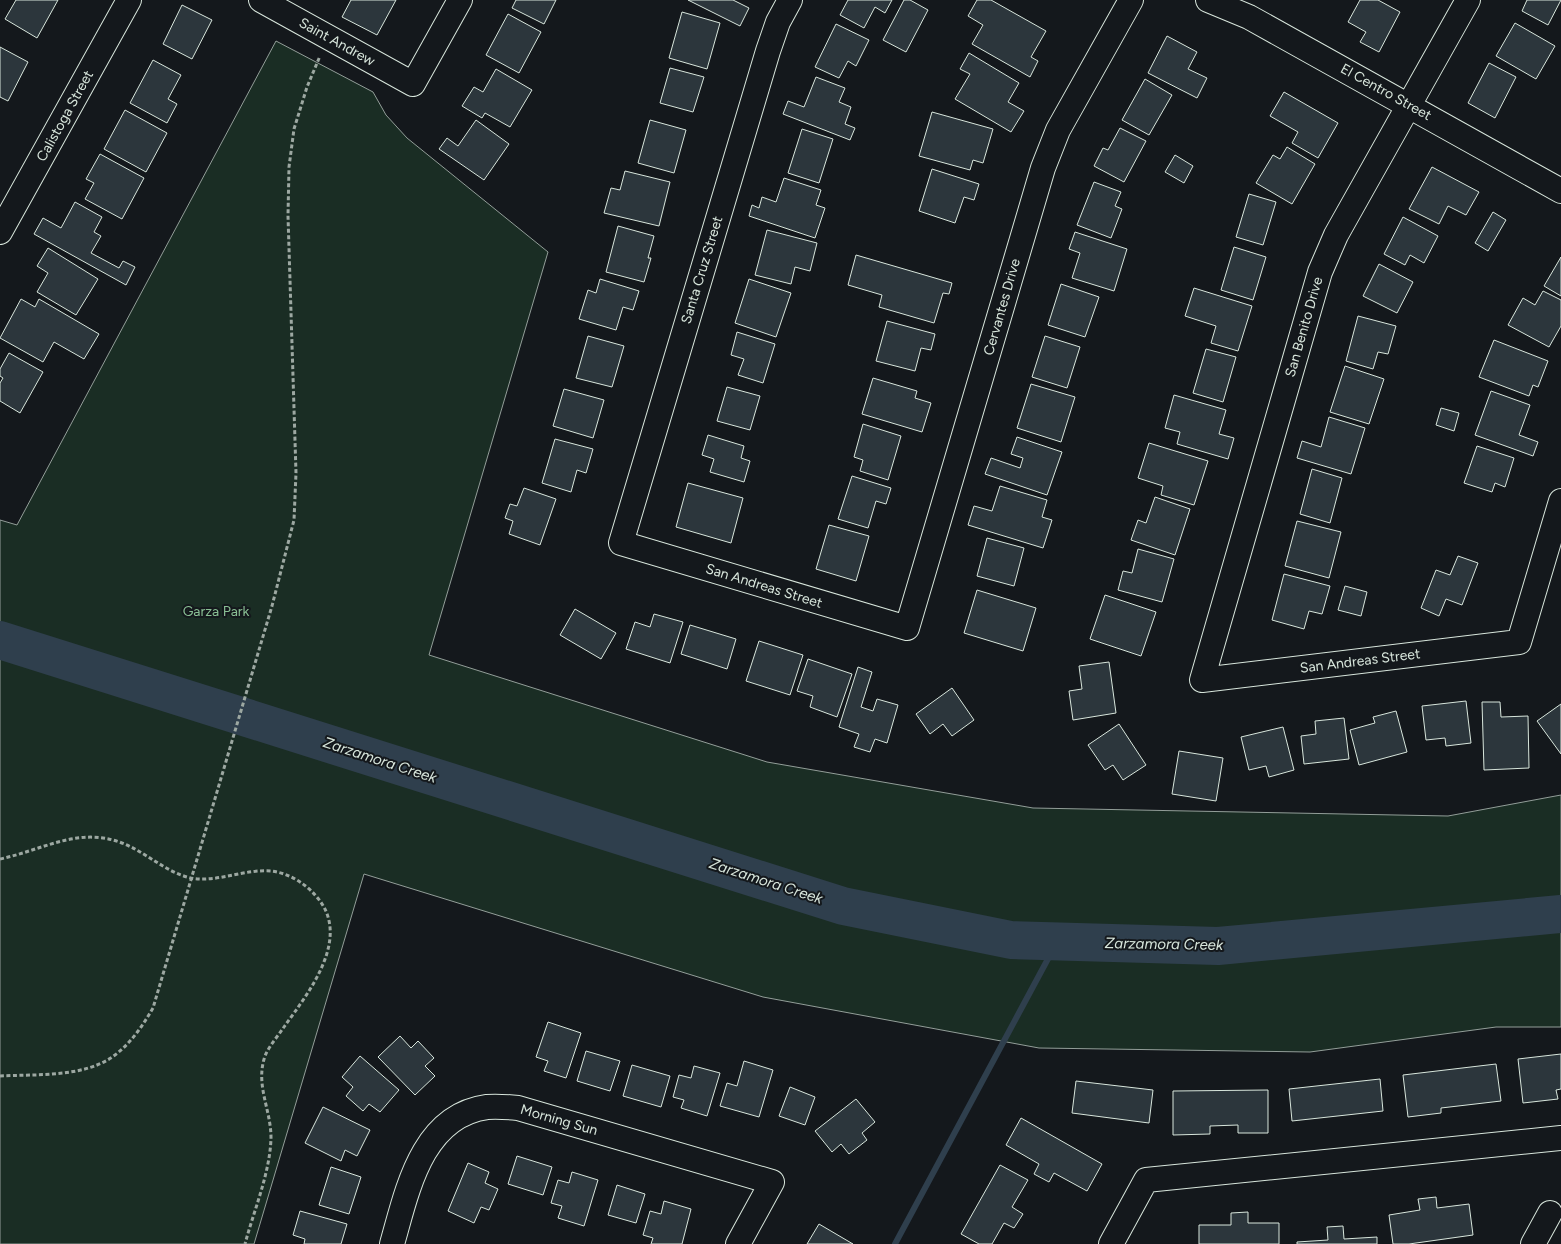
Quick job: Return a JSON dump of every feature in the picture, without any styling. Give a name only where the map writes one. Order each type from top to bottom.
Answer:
[{"type":"street","name":"Calistoga Street","points":[[0,232],[129,0]]},
{"type":"street","name":"Saint Andrew","points":[[261,0],[414,84],[460,0]]},
{"type":"street","name":"Santa Cruz Street","points":[[622,543],[768,50],[778,22],[790,0]]},
{"type":"street","name":"Cervantes Drive","points":[[907,628],[1043,168],[1058,130],[1131,0]]},
{"type":"street","name":"El Centro Street","points":[[1208,0],[1250,17],[1561,191]]},
{"type":"street","name":"San Benito Drive","points":[[1202,680],[1320,272],[1336,235],[1468,0]]},
{"type":"street","name":"San Andreas Street","points":[[1202,680],[1519,642],[1561,502]]},
{"type":"street","name":"San Andreas Street","points":[[622,543],[907,628]]},
{"type":"street","name":"Morning Sun","points":[[392,1244],[410,1180],[425,1151],[441,1129],[462,1114],[487,1107],[518,1108],[772,1182],[738,1244]]},
{"type":"street","points":[[1111,1244],[1146,1180],[1561,1138]]},
{"type":"street","points":[[1533,1244],[1558,1209]]},
{"type":"path","points":[[0,1076],[56,1073],[91,1068],[115,1056],[138,1033],[153,1008],[272,606],[294,520],[296,473],[288,216],[289,167],[294,129],[307,87],[329,38]]},
{"type":"path","points":[[0,859],[59,841],[92,837],[106,838],[130,847],[185,877],[200,879],[270,871],[290,876],[309,888],[325,906],[329,920],[330,941],[316,979],[266,1054],[264,1062],[262,1090],[271,1136],[268,1162],[245,1244]]},
{"type":"green space","name":"Garza Park","points":[[276,41],[373,92],[386,115],[407,138],[548,252],[429,655],[767,762],[1033,808],[1448,816],[1561,795],[1561,1027],[1496,1027],[1310,1052],[1039,1048],[763,997],[364,874],[254,1244],[0,1244],[0,520],[17,525]]},
{"type":"building","points":[[16,0],[58,0],[37,38],[5,19]]},
{"type":"building","points":[[351,0],[396,0],[377,35],[342,17]]},
{"type":"building","points":[[516,0],[556,0],[544,24],[512,8]]},
{"type":"building","points":[[688,0],[733,0],[749,8],[740,26]]},
{"type":"building","points":[[848,0],[892,0],[885,13],[875,7],[864,28],[840,15]]},
{"type":"building","points":[[904,0],[910,0],[928,10],[906,52],[883,40]]},
{"type":"building","points":[[977,0],[991,0],[1046,31],[1031,57],[1038,61],[1030,77],[972,44],[983,25],[968,16]]},
{"type":"building","points":[[1360,0],[1378,0],[1400,12],[1379,52],[1360,42],[1366,32],[1348,22]]},
{"type":"building","points":[[1527,0],[1561,0],[1548,25],[1522,11]]},
{"type":"building","points":[[182,5],[212,20],[192,59],[163,44]]},
{"type":"building","points":[[682,12],[720,23],[707,69],[669,58]]},
{"type":"building","points":[[508,14],[541,32],[519,73],[486,55]]},
{"type":"building","points":[[1515,23],[1555,46],[1536,79],[1496,56]]},
{"type":"building","points":[[836,24],[869,40],[856,66],[848,61],[839,78],[815,67]]},
{"type":"building","points":[[1167,36],[1197,52],[1188,69],[1207,78],[1197,98],[1148,73]]},
{"type":"building","points":[[0,47],[28,62],[8,101],[0,97]]},
{"type":"building","points":[[969,53],[1019,83],[1008,102],[1024,111],[1011,132],[955,99],[970,74],[960,69]]},
{"type":"building","points":[[153,60],[181,75],[168,99],[177,104],[167,123],[130,103]]},
{"type":"building","points":[[1489,63],[1516,77],[1495,118],[1468,103]]},
{"type":"building","points":[[670,68],[704,77],[693,112],[660,103]]},
{"type":"building","points":[[496,69],[532,90],[510,127],[485,113],[482,118],[462,106],[474,87],[483,92]]},
{"type":"building","points":[[816,77],[845,88],[839,102],[851,107],[845,124],[855,128],[850,140],[783,114],[788,101],[804,107]]},
{"type":"building","points":[[1145,79],[1172,95],[1149,135],[1122,120]]},
{"type":"building","points":[[1284,92],[1338,123],[1318,158],[1292,143],[1298,132],[1270,116]]},
{"type":"building","points":[[125,110],[167,133],[146,172],[104,149]]},
{"type":"building","points":[[932,112],[993,129],[983,163],[973,160],[970,170],[919,156]]},
{"type":"building","points":[[476,120],[509,144],[484,180],[439,149],[447,138],[458,146]]},
{"type":"building","points":[[650,120],[686,130],[674,173],[638,163]]},
{"type":"building","points":[[1120,128],[1146,141],[1124,182],[1094,166],[1103,148],[1108,150]]},
{"type":"building","points":[[802,129],[833,139],[819,183],[788,173]]},
{"type":"building","points":[[1287,147],[1315,164],[1292,204],[1256,183],[1273,155],[1280,159]]},
{"type":"building","points":[[100,154],[144,178],[122,219],[85,199],[94,183],[86,179]]},
{"type":"building","points":[[1175,155],[1193,166],[1184,183],[1165,172]]},
{"type":"building","points":[[1432,167],[1479,192],[1466,215],[1448,206],[1439,224],[1409,209]]},
{"type":"building","points":[[932,169],[979,184],[974,200],[964,197],[955,223],[919,211]]},
{"type":"building","points":[[625,171],[670,182],[659,226],[604,213],[611,188],[620,190]]},
{"type":"building","points":[[784,178],[821,190],[816,205],[825,208],[815,238],[749,216],[752,205],[759,208],[762,197],[776,202]]},
{"type":"building","points":[[1094,182],[1121,192],[1115,206],[1122,209],[1111,238],[1077,225]]},
{"type":"building","points":[[1249,194],[1276,202],[1263,245],[1236,237]]},
{"type":"building","points":[[75,202],[102,217],[94,232],[101,236],[91,253],[119,268],[123,261],[135,267],[126,285],[34,234],[43,218],[61,228]]},
{"type":"building","points":[[1493,212],[1506,220],[1488,251],[1475,243]]},
{"type":"building","points":[[1403,217],[1438,236],[1424,263],[1410,255],[1405,265],[1384,254]]},
{"type":"building","points":[[618,226],[654,236],[648,258],[651,258],[644,282],[606,272]]},
{"type":"building","points":[[767,230],[817,243],[810,271],[795,267],[791,284],[755,275]]},
{"type":"building","points":[[1075,232],[1127,249],[1114,291],[1072,278],[1080,253],[1069,249]]},
{"type":"building","points":[[1234,247],[1266,257],[1253,300],[1221,290]]},
{"type":"building","points":[[48,248],[98,279],[76,315],[37,292],[48,273],[37,266]]},
{"type":"building","points":[[856,255],[952,283],[949,294],[943,293],[934,323],[879,307],[882,295],[848,285]]},
{"type":"building","points":[[1561,257],[1561,296],[1544,286]]},
{"type":"building","points":[[1379,264],[1413,282],[1397,313],[1363,296]]},
{"type":"building","points":[[600,279],[639,291],[633,310],[623,307],[616,330],[579,319],[588,290],[596,293]]},
{"type":"building","points":[[749,279],[791,293],[776,337],[735,323]]},
{"type":"building","points":[[1061,284],[1099,297],[1085,337],[1048,325]]},
{"type":"building","points":[[1194,288],[1252,306],[1238,351],[1211,343],[1216,326],[1185,316]]},
{"type":"building","points":[[1543,291],[1561,300],[1561,326],[1549,347],[1508,325],[1523,298],[1535,305]]},
{"type":"building","points":[[21,299],[35,307],[39,299],[99,334],[84,359],[54,342],[43,362],[0,338]]},
{"type":"building","points":[[1358,316],[1396,326],[1388,354],[1378,352],[1373,369],[1346,361]]},
{"type":"building","points":[[887,321],[935,334],[931,350],[921,348],[915,371],[876,361]]},
{"type":"building","points":[[737,332],[775,344],[763,383],[738,375],[744,359],[731,355]]},
{"type":"building","points":[[588,336],[624,346],[612,387],[576,378]]},
{"type":"building","points":[[1045,336],[1080,347],[1067,388],[1032,377]]},
{"type":"building","points":[[1494,340],[1548,361],[1538,387],[1533,385],[1529,396],[1479,377]]},
{"type":"building","points":[[1206,349],[1236,357],[1223,402],[1193,393]]},
{"type":"building","points":[[9,353],[43,372],[20,413],[0,401],[0,383],[3,378],[0,376],[0,369]]},
{"type":"building","points":[[1345,366],[1384,379],[1369,424],[1330,412]]},
{"type":"building","points":[[873,378],[917,391],[915,398],[931,403],[922,432],[862,414]]},
{"type":"building","points":[[1031,384],[1075,397],[1061,442],[1017,428]]},
{"type":"building","points":[[727,387],[760,396],[750,430],[717,421]]},
{"type":"building","points":[[564,389],[604,400],[593,438],[553,426]]},
{"type":"building","points":[[1491,391],[1530,405],[1519,435],[1538,442],[1533,456],[1475,435]]},
{"type":"building","points":[[1174,395],[1226,410],[1219,434],[1234,438],[1228,459],[1177,444],[1180,432],[1165,428]]},
{"type":"building","points":[[1441,408],[1459,413],[1454,431],[1436,425]]},
{"type":"building","points":[[1329,417],[1365,428],[1351,474],[1297,458],[1302,441],[1321,447]]},
{"type":"building","points":[[863,424],[901,436],[888,480],[860,471],[863,460],[854,457]]},
{"type":"building","points":[[708,435],[744,446],[741,458],[750,461],[744,482],[710,472],[714,459],[702,455]]},
{"type":"building","points":[[1017,437],[1062,452],[1047,495],[985,474],[991,458],[1020,468],[1023,458],[1011,454]]},
{"type":"building","points":[[555,439],[593,449],[586,473],[577,470],[571,492],[542,483]]},
{"type":"building","points":[[1149,443],[1208,461],[1194,505],[1161,495],[1163,486],[1138,478]]},
{"type":"building","points":[[1477,446],[1514,458],[1505,487],[1495,483],[1492,492],[1464,483]]},
{"type":"building","points":[[1312,469],[1342,478],[1330,523],[1300,514]]},
{"type":"building","points":[[852,476],[891,488],[886,504],[876,501],[868,528],[838,519]]},
{"type":"building","points":[[688,483],[743,498],[731,543],[676,527]]},
{"type":"building","points":[[1000,486],[1047,500],[1042,517],[1052,520],[1043,548],[968,525],[974,506],[992,511]]},
{"type":"building","points":[[524,488],[556,499],[540,545],[509,534],[513,521],[505,518],[510,504],[517,506]]},
{"type":"building","points":[[1155,497],[1190,509],[1175,555],[1131,540],[1138,520],[1146,523]]},
{"type":"building","points":[[1297,521],[1341,532],[1329,578],[1285,566]]},
{"type":"building","points":[[829,525],[869,536],[856,581],[816,569]]},
{"type":"building","points":[[987,538],[1024,548],[1014,586],[977,576]]},
{"type":"building","points":[[1138,549],[1174,559],[1162,602],[1118,590],[1123,571],[1132,573]]},
{"type":"building","points":[[1458,556],[1478,563],[1462,605],[1446,599],[1439,616],[1421,608],[1436,570],[1450,575]]},
{"type":"building","points":[[1284,574],[1330,586],[1322,614],[1309,611],[1304,629],[1272,620]]},
{"type":"building","points":[[1345,586],[1367,592],[1361,616],[1338,610]]},
{"type":"building","points":[[977,590],[1036,608],[1023,651],[964,633]]},
{"type":"building","points":[[1105,595],[1156,612],[1141,656],[1090,639]]},
{"type":"building","points":[[575,609],[616,633],[601,659],[560,635]]},
{"type":"building","points":[[654,614],[683,622],[670,663],[626,649],[635,622],[650,627]]},
{"type":"building","points":[[690,625],[736,639],[727,669],[681,654]]},
{"type":"building","points":[[759,641],[803,655],[790,695],[746,681]]},
{"type":"building","points":[[808,659],[852,674],[837,717],[810,707],[813,696],[797,691]]},
{"type":"building","points":[[1109,662],[1116,713],[1073,720],[1069,691],[1082,689],[1079,666]]},
{"type":"building","points":[[858,667],[872,672],[861,707],[873,711],[877,699],[898,705],[887,743],[875,739],[870,752],[854,747],[859,734],[839,727]]},
{"type":"building","points":[[952,688],[974,720],[952,736],[943,724],[930,734],[916,714]]},
{"type":"building","points":[[1466,701],[1471,743],[1446,746],[1445,738],[1426,740],[1422,706]]},
{"type":"building","points":[[1482,702],[1500,702],[1501,717],[1528,716],[1529,768],[1484,770]]},
{"type":"building","points":[[1561,704],[1561,754],[1537,721]]},
{"type":"building","points":[[1396,711],[1407,752],[1359,765],[1350,730],[1375,723],[1373,717]]},
{"type":"building","points":[[1344,718],[1349,759],[1304,764],[1301,736],[1316,734],[1315,721]]},
{"type":"building","points":[[1119,724],[1146,765],[1123,780],[1113,765],[1105,770],[1088,745]]},
{"type":"building","points":[[1283,727],[1294,770],[1269,777],[1266,766],[1249,770],[1241,737]]},
{"type":"building","points":[[1179,751],[1223,758],[1216,801],[1172,794]]},
{"type":"building","points":[[548,1022],[581,1033],[566,1078],[544,1071],[548,1061],[536,1057]]},
{"type":"building","points":[[400,1036],[411,1048],[418,1041],[434,1058],[425,1066],[435,1076],[415,1095],[378,1057]]},
{"type":"building","points":[[586,1051],[620,1061],[610,1091],[577,1081]]},
{"type":"building","points":[[1561,1054],[1561,1089],[1556,1090],[1558,1099],[1523,1103],[1518,1059]]},
{"type":"building","points":[[360,1056],[399,1090],[380,1112],[369,1104],[363,1111],[346,1096],[353,1087],[342,1077]]},
{"type":"building","points":[[744,1061],[773,1070],[759,1117],[720,1106],[727,1083],[737,1086]]},
{"type":"building","points":[[1496,1064],[1501,1101],[1441,1108],[1441,1113],[1408,1117],[1403,1075]]},
{"type":"building","points":[[632,1065],[670,1076],[661,1107],[623,1096]]},
{"type":"building","points":[[694,1066],[720,1073],[707,1116],[681,1108],[684,1100],[673,1097],[679,1075],[691,1078]]},
{"type":"building","points":[[1380,1079],[1383,1111],[1292,1121],[1289,1089]]},
{"type":"building","points":[[1076,1081],[1153,1090],[1149,1123],[1072,1113]]},
{"type":"building","points":[[790,1087],[815,1097],[805,1125],[779,1116]]},
{"type":"building","points":[[1268,1090],[1268,1133],[1238,1133],[1238,1125],[1210,1126],[1210,1134],[1173,1135],[1173,1091]]},
{"type":"building","points":[[856,1099],[875,1122],[862,1133],[867,1140],[849,1154],[841,1144],[832,1152],[815,1131]]},
{"type":"building","points":[[323,1107],[370,1130],[357,1156],[345,1150],[341,1161],[305,1143]]},
{"type":"building","points":[[1021,1118],[1102,1164],[1087,1191],[1054,1173],[1049,1182],[1034,1174],[1039,1164],[1006,1145]]},
{"type":"building","points":[[517,1156],[552,1167],[543,1195],[508,1184]]},
{"type":"building","points":[[468,1163],[489,1172],[485,1183],[498,1189],[489,1210],[481,1207],[474,1223],[448,1211]]},
{"type":"building","points":[[1000,1165],[1028,1180],[1012,1207],[1023,1214],[1014,1228],[1004,1223],[992,1244],[979,1244],[961,1234]]},
{"type":"building","points":[[331,1167],[361,1177],[349,1214],[319,1205]]},
{"type":"building","points":[[572,1172],[598,1180],[584,1226],[558,1218],[562,1206],[551,1203],[558,1180],[569,1183]]},
{"type":"building","points":[[617,1185],[645,1194],[636,1223],[608,1215]]},
{"type":"building","points":[[1436,1197],[1437,1208],[1469,1204],[1473,1235],[1409,1244],[1393,1244],[1389,1215],[1420,1210],[1418,1199]]},
{"type":"building","points":[[664,1201],[691,1209],[682,1244],[651,1244],[653,1238],[643,1235],[650,1211],[661,1214]]},
{"type":"building","points":[[300,1211],[347,1224],[341,1244],[304,1244],[305,1239],[293,1235]]},
{"type":"building","points":[[1248,1212],[1248,1223],[1279,1223],[1279,1244],[1199,1244],[1199,1225],[1231,1225],[1231,1213]]},
{"type":"building","points":[[819,1224],[853,1244],[807,1244]]},
{"type":"building","points":[[1343,1226],[1344,1239],[1377,1237],[1377,1244],[1297,1244],[1297,1242],[1328,1240],[1327,1227]]},
{"type":"waterway","name":"Zarzamora Creek","points":[[0,640],[843,906],[1011,940],[1218,946],[1561,914]]},
{"type":"waterway","points":[[895,1244],[1057,942]]}]
